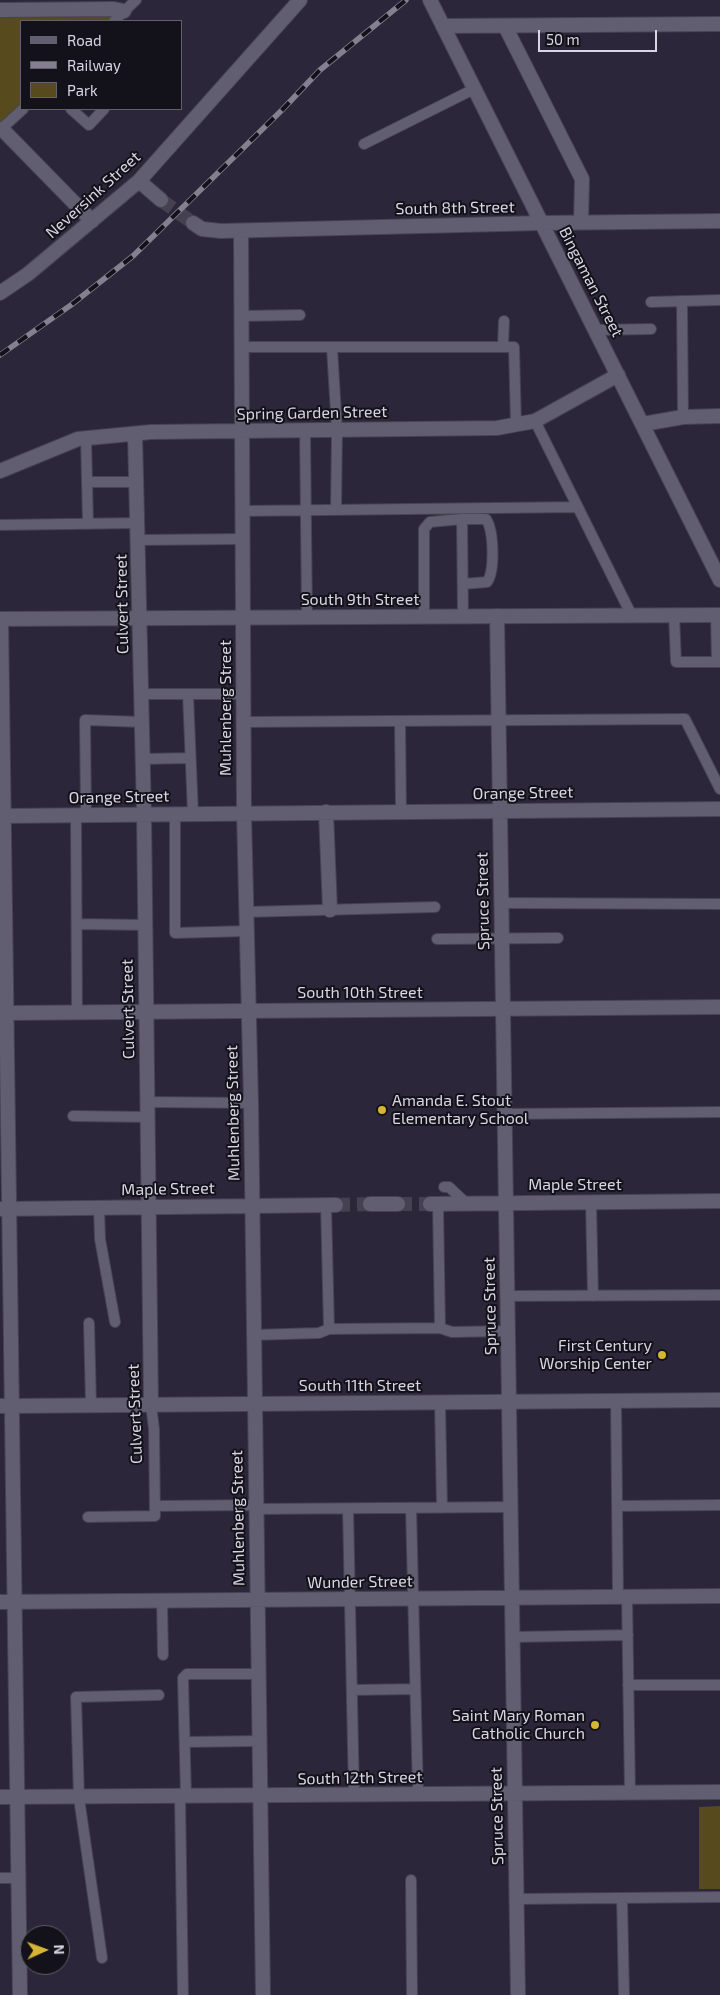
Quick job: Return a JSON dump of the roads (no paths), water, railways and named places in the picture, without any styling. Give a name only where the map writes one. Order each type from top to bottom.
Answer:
[{"type":"street","name":"Neversink Street","points":[[0,293],[28,274],[139,181],[300,0]]},
{"type":"street","name":"Bingaman Street","points":[[430,0],[720,580]]},
{"type":"street","points":[[0,10],[114,9],[124,11]]},
{"type":"street","points":[[443,26],[720,24]]},
{"type":"street","points":[[504,26],[582,179],[581,222]]},
{"type":"street","points":[[1,130],[92,221]]},
{"type":"street","points":[[139,181],[161,200]]},
{"type":"street","name":"South 8th Street","points":[[193,224],[202,229],[240,231],[720,220]]},
{"type":"street","name":"Muhlenberg Street","points":[[240,231],[244,813],[251,1103],[263,1995]]},
{"type":"street","name":"Spring Garden Street","points":[[0,471],[78,439],[86,438],[135,434],[241,431],[497,428],[535,421],[618,375]]},
{"type":"street","points":[[642,424],[683,417],[720,416]]},
{"type":"street","name":"Culvert Street","points":[[135,434],[144,815],[151,1405]]},
{"type":"street","name":"South 9th Street","points":[[0,619],[718,615]]},
{"type":"street","name":"Spruce Street","points":[[497,616],[518,1995]]},
{"type":"street","points":[[0,619],[7,1602],[16,1797],[20,1995]]},
{"type":"street","name":"Orange Street","points":[[2,816],[720,809]]},
{"type":"street","points":[[326,812],[330,910]]},
{"type":"street","name":"South 10th Street","points":[[3,1013],[720,1007]]},
{"type":"street","name":"Maple Street","points":[[434,1204],[720,1202]]},
{"type":"street","points":[[370,1204],[398,1204]]},
{"type":"street","name":"Maple Street","points":[[4,1209],[331,1205]]},
{"type":"street","name":"South 11th Street","points":[[5,1406],[720,1400]]},
{"type":"street","name":"Wunder Street","points":[[7,1602],[720,1596]]},
{"type":"street","name":"South 12th Street","points":[[0,1797],[79,1798],[720,1792]]},
{"type":"lane","points":[[115,20],[136,0]]},
{"type":"lane","points":[[364,144],[474,89]]},
{"type":"lane","points":[[1,130],[22,110]]},
{"type":"lane","points":[[73,110],[89,125],[103,110]]},
{"type":"lane","points":[[651,302],[720,300]]},
{"type":"lane","points":[[682,301],[683,417]]},
{"type":"lane","points":[[241,316],[300,315]]},
{"type":"lane","points":[[503,346],[504,321]]},
{"type":"lane","points":[[595,330],[651,329]]},
{"type":"lane","points":[[241,347],[514,346],[516,425]]},
{"type":"lane","points":[[332,348],[337,430],[336,510]]},
{"type":"lane","points":[[535,421],[632,616]]},
{"type":"lane","points":[[305,430],[307,617]]},
{"type":"lane","points":[[86,438],[88,524]]},
{"type":"lane","points":[[88,482],[136,482]]},
{"type":"lane","points":[[242,511],[578,507]]},
{"type":"lane","points":[[462,519],[463,616]]},
{"type":"lane","points":[[424,617],[424,529],[430,522],[486,519],[491,526],[492,575],[487,582],[464,584]]},
{"type":"lane","points":[[0,524],[137,523]]},
{"type":"lane","points":[[138,540],[242,539]]},
{"type":"lane","points":[[674,615],[676,662],[718,662],[718,615]]},
{"type":"lane","points":[[141,694],[243,694]]},
{"type":"lane","points":[[188,694],[193,814]]},
{"type":"lane","points":[[244,722],[685,719],[720,789]]},
{"type":"lane","points":[[77,1012],[77,924],[85,720],[142,722]]},
{"type":"lane","points":[[400,721],[401,812]]},
{"type":"lane","points":[[143,759],[190,758]]},
{"type":"lane","points":[[176,814],[175,933],[247,931]]},
{"type":"lane","points":[[501,903],[720,904]]},
{"type":"lane","points":[[246,912],[435,907]]},
{"type":"lane","points":[[77,924],[145,925]]},
{"type":"lane","points":[[437,939],[558,938]]},
{"type":"lane","points":[[148,1102],[251,1103]]},
{"type":"lane","points":[[504,1114],[720,1112]]},
{"type":"lane","points":[[73,1116],[148,1117]]},
{"type":"lane","points":[[444,1187],[449,1187],[466,1203]]},
{"type":"lane","points":[[591,1202],[593,1296]]},
{"type":"lane","points":[[434,1204],[440,1328]]},
{"type":"lane","points":[[329,1329],[331,1205]]},
{"type":"lane","points":[[99,1208],[100,1239],[115,1322]]},
{"type":"lane","points":[[508,1296],[720,1295]]},
{"type":"lane","points":[[89,1323],[91,1405]]},
{"type":"lane","points":[[253,1335],[319,1333],[329,1329],[440,1328],[452,1332],[508,1331]]},
{"type":"lane","points":[[616,1401],[617,1506],[623,1597],[628,1635],[630,1792]]},
{"type":"lane","points":[[440,1403],[442,1508]]},
{"type":"lane","name":"Culvert Street","points":[[151,1405],[154,1429],[155,1506]]},
{"type":"lane","points":[[617,1506],[720,1505]]},
{"type":"lane","points":[[88,1517],[155,1516],[155,1506],[348,1509],[510,1507]]},
{"type":"lane","points":[[411,1508],[418,1794]]},
{"type":"lane","points":[[348,1509],[354,1795]]},
{"type":"lane","points":[[162,1601],[162,1656]]},
{"type":"lane","points":[[512,1637],[628,1635]]},
{"type":"lane","points":[[183,1995],[183,1797],[185,1742],[183,1678],[187,1674],[258,1674]]},
{"type":"lane","points":[[628,1685],[720,1685]]},
{"type":"lane","points":[[352,1690],[415,1689]]},
{"type":"lane","points":[[102,1958],[79,1798],[76,1696],[159,1695]]},
{"type":"lane","points":[[185,1742],[259,1741]]},
{"type":"lane","points":[[0,1878],[18,1878]]},
{"type":"lane","points":[[411,1880],[412,1995]]},
{"type":"lane","points":[[516,1899],[720,1897]]},
{"type":"lane","points":[[622,1898],[624,1995]]},
{"type":"tunnel","points":[[161,200],[193,223]]},
{"type":"tunnel","points":[[336,1205],[370,1204]]},
{"type":"tunnel","points":[[398,1204],[430,1204]]},
{"type":"railway","points":[[0,355],[71,305],[133,256],[282,110],[320,70],[406,0]]},
{"type":"place","name":"Amanda E. Stout Elementary School","points":[[382,1110]]},
{"type":"place","name":"First Century Worship Center","points":[[662,1355]]},
{"type":"place","name":"Saint Mary Roman Catholic Church","points":[[595,1725]]}]
